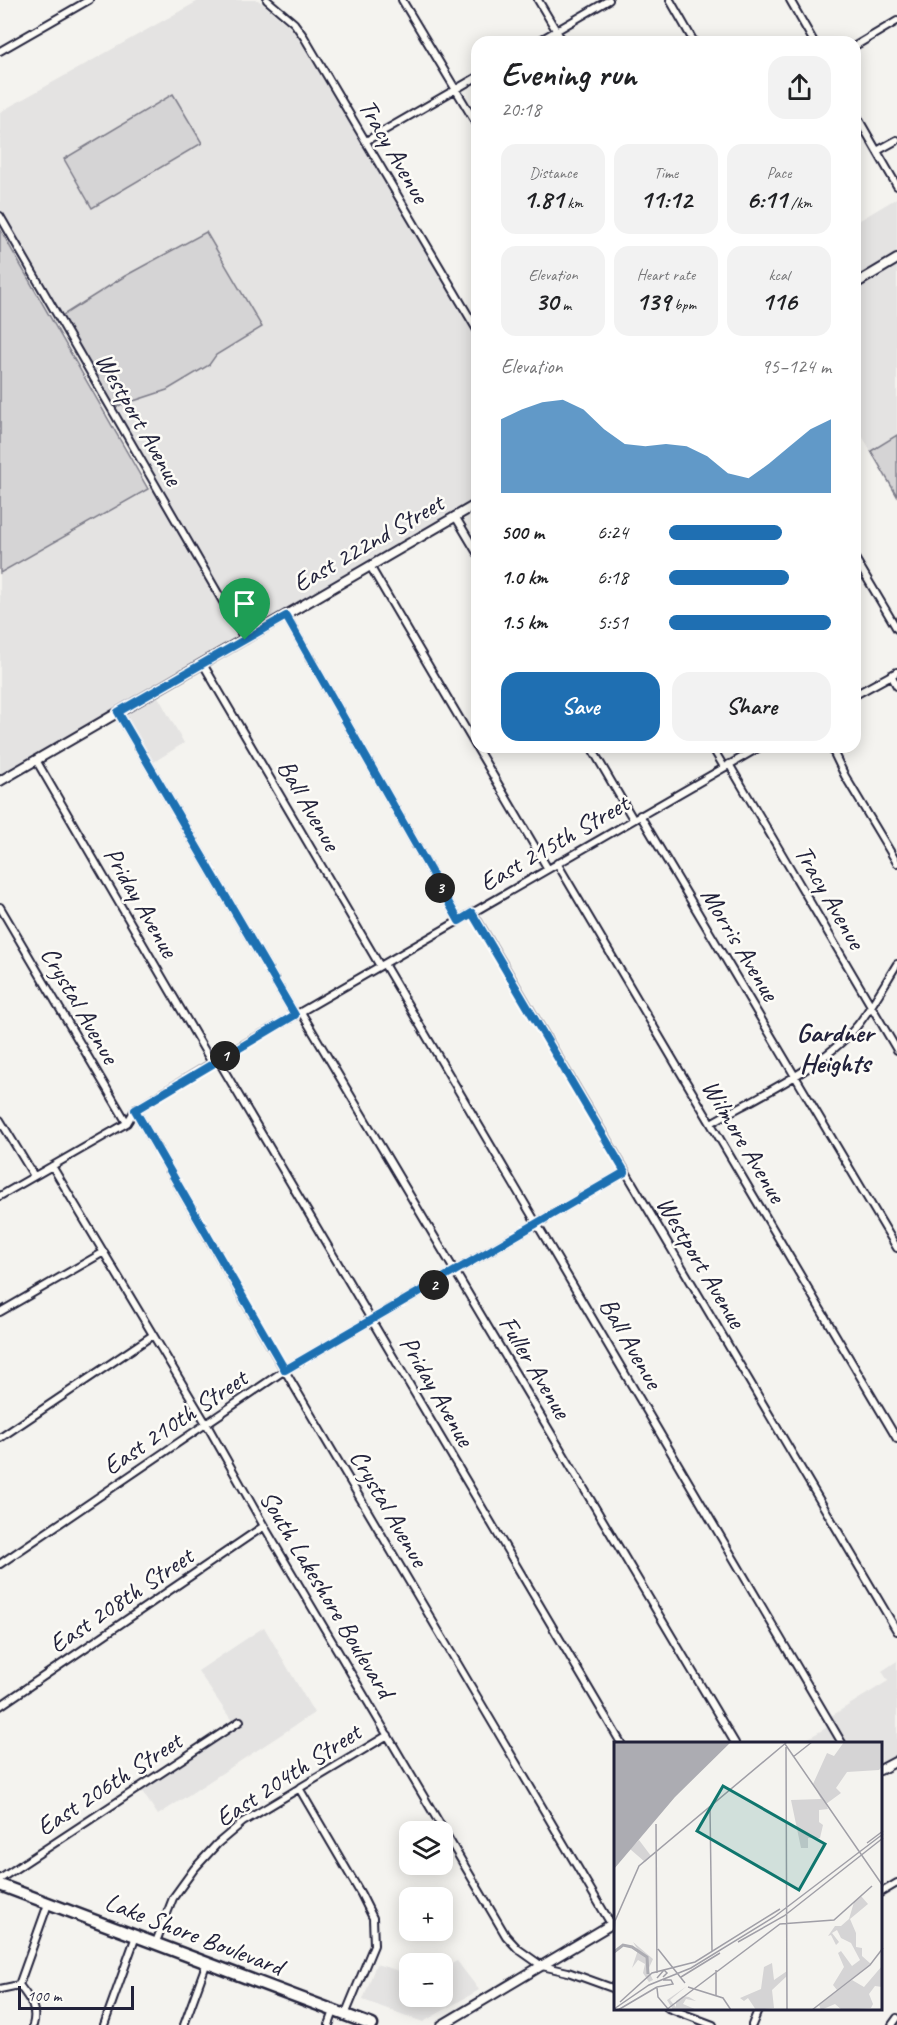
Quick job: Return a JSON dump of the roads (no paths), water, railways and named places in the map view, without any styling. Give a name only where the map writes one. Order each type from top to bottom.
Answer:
[{"type":"main road","name":"Lake Shore Boulevard","points":[[0,1885],[372,2025]]},
{"type":"street","points":[[0,51],[89,0]]},
{"type":"street","name":"Tracy Avenue","points":[[267,0],[294,23],[304,37],[471,320]]},
{"type":"street","points":[[402,0],[471,114]]},
{"type":"street","points":[[538,0],[559,36]]},
{"type":"street","points":[[547,36],[609,0]]},
{"type":"street","points":[[670,0],[691,36]]},
{"type":"street","points":[[790,0],[811,36]]},
{"type":"street","points":[[861,42],[897,21]]},
{"type":"street","points":[[366,141],[471,81]]},
{"type":"street","points":[[861,123],[897,186]]},
{"type":"street","points":[[877,151],[897,140]]},
{"type":"street","name":"Westport Avenue","points":[[0,216],[245,640]]},
{"type":"street","points":[[861,280],[897,259]]},
{"type":"street","name":"East 222nd Street","points":[[0,781],[471,507]]},
{"type":"street","points":[[455,516],[471,543]]},
{"type":"street","points":[[370,566],[471,738]]},
{"type":"street","points":[[861,568],[897,629]]},
{"type":"street","points":[[286,616],[459,921]]},
{"type":"street","name":"Ball Avenue","points":[[203,664],[538,1223],[842,1742]]},
{"type":"street","points":[[861,692],[894,674],[897,686]]},
{"type":"street","points":[[118,712],[295,1015]]},
{"type":"street","points":[[480,753],[548,869]]},
{"type":"street","points":[[594,753],[633,819]]},
{"type":"street","name":"Tracy Avenue","points":[[716,753],[897,1050]]},
{"type":"street","name":"East 215th Street","points":[[0,1196],[127,1123],[135,1110],[215,1061],[749,753]]},
{"type":"street","points":[[834,753],[845,776],[897,863]]},
{"type":"street","name":"Priday Avenue","points":[[36,760],[215,1061],[373,1320],[620,1742]]},
{"type":"street","name":"Morris Avenue","points":[[640,815],[897,1248]]},
{"type":"street","name":"Wilmore Avenue","points":[[557,863],[897,1439]]},
{"type":"street","name":"Crystal Avenue","points":[[0,907],[127,1123]]},
{"type":"street","name":"Westport Avenue","points":[[472,913],[897,1631]]},
{"type":"street","points":[[711,1123],[795,1075],[836,1046],[856,1027],[897,964]]},
{"type":"street","name":"Fuller Avenue","points":[[301,1012],[734,1742]]},
{"type":"street","name":"Crystal Avenue","points":[[135,1110],[285,1370],[613,1923]]},
{"type":"street","points":[[0,1120],[33,1176]]},
{"type":"street","name":"South Lakeshore Boulevard","points":[[52,1166],[207,1425],[264,1526],[506,1936],[518,1949],[542,1966],[568,1972],[614,1989]]},
{"type":"street","name":"East 210th Street","points":[[0,1564],[285,1370],[625,1172]]},
{"type":"street","points":[[0,1312],[104,1252]]},
{"type":"street","points":[[0,1438],[153,1335]]},
{"type":"street","name":"East 208th Street","points":[[0,1706],[264,1526]]},
{"type":"street","name":"East 206th Street","points":[[0,1879],[240,1720]]},
{"type":"street","name":"East 204th Street","points":[[156,1942],[173,1898],[194,1869],[217,1844],[243,1822],[388,1735]]},
{"type":"street","points":[[882,1769],[897,1761]]},
{"type":"street","points":[[299,1788],[373,1918],[374,1944],[345,2015]]},
{"type":"street","points":[[882,1892],[897,1883]]},
{"type":"street","points":[[18,1985],[48,1904]]},
{"type":"street","points":[[442,2025],[613,1923]]},
{"type":"street","points":[[104,2025],[136,1936]]},
{"type":"street","points":[[183,2025],[207,1962]]},
{"type":"street","points":[[0,1989],[18,1985]]},
{"type":"street","points":[[18,1985],[31,2001],[36,2013],[33,2025]]},
{"type":"street","points":[[673,2010],[713,2025]]},
{"type":"street","points":[[752,2025],[758,2010]]},
{"type":"street","points":[[329,2025],[334,2011]]},
{"type":"street","points":[[892,2025],[897,2018]]},
{"type":"district","name":"Gardner Heights","points":[[835,1048]]}]
